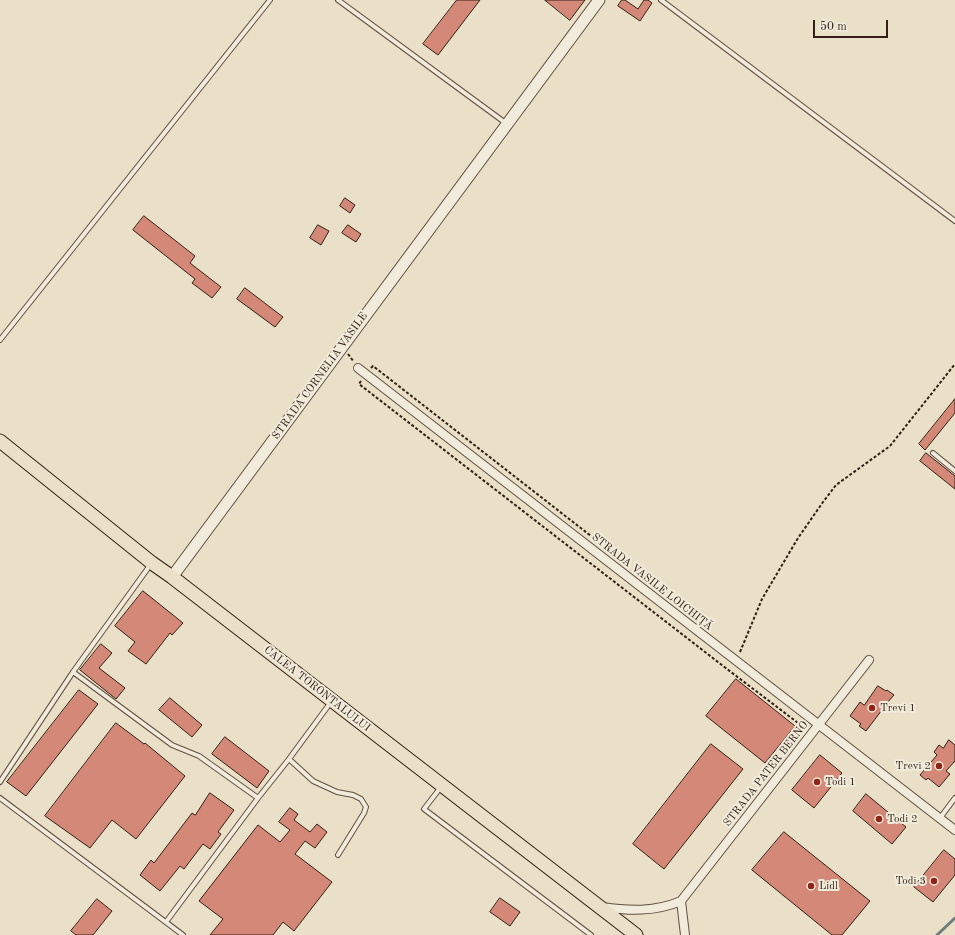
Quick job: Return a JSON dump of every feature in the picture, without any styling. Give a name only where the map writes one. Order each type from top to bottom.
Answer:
[{"type":"main road","name":"CALEA TORONTALULUI","points":[[0,441],[152,563],[636,935]]},
{"type":"street","name":"STRADA CORNELIA VASILE","points":[[172,577],[599,0]]},
{"type":"street","name":"STRADA VASILE LOICHIȚĂ","points":[[358,368],[955,830]]},
{"type":"street","name":"STRADA PATER BERNO","points":[[681,901],[869,660]]},
{"type":"street","points":[[599,906],[624,910],[649,910],[669,906],[681,901],[685,935]]},
{"type":"lane","points":[[0,340],[270,0]]},
{"type":"lane","points":[[338,0],[507,124]]},
{"type":"lane","points":[[661,0],[955,221]]},
{"type":"lane","points":[[933,453],[955,471]]},
{"type":"lane","points":[[0,782],[73,672],[152,563]]},
{"type":"lane","points":[[73,672],[172,745],[199,756],[258,798]]},
{"type":"lane","points":[[166,922],[332,701]]},
{"type":"lane","points":[[289,760],[313,781],[337,792],[353,795],[361,799],[366,807],[364,813],[338,855]]},
{"type":"lane","points":[[442,786],[424,809],[591,935]]},
{"type":"lane","points":[[0,798],[183,935]]},
{"type":"lane","points":[[939,818],[955,798]]},
{"type":"path","points":[[343,345],[358,368]]},
{"type":"path","points":[[734,659],[740,652],[762,599],[798,538],[836,485],[890,446],[955,364]]},
{"type":"building","points":[[457,0],[480,0],[438,55],[423,44]]},
{"type":"building","points":[[545,0],[585,0],[570,20]]},
{"type":"building","points":[[622,0],[625,0],[638,9],[644,0],[648,0],[652,3],[640,21],[618,6]]},
{"type":"building","points":[[345,198],[355,205],[350,213],[340,206]]},
{"type":"building","points":[[144,216],[195,256],[190,263],[221,287],[212,298],[192,283],[195,279],[133,230]]},
{"type":"building","points":[[318,225],[329,231],[321,245],[310,238]]},
{"type":"building","points":[[348,225],[361,234],[356,242],[342,233]]},
{"type":"building","points":[[245,288],[283,317],[275,327],[237,299]]},
{"type":"building","points":[[955,399],[955,413],[925,450],[919,444]]},
{"type":"building","points":[[926,453],[955,476],[955,489],[920,461]]},
{"type":"building","points":[[143,591],[183,623],[172,635],[170,633],[146,664],[128,651],[135,642],[115,626]]},
{"type":"building","points":[[101,644],[112,653],[99,668],[125,688],[116,699],[80,670]]},
{"type":"building","points":[[736,679],[795,726],[765,763],[706,716]]},
{"type":"building","name":"Trevi 1","points":[[878,686],[894,695],[887,703],[891,705],[885,712],[882,710],[866,731],[859,726],[861,724],[850,716],[860,702],[864,705]]},
{"type":"building","points":[[79,690],[98,704],[26,796],[7,782]]},
{"type":"building","points":[[170,698],[202,725],[192,737],[159,710]]},
{"type":"building","points":[[116,723],[144,744],[145,743],[185,776],[136,839],[112,820],[90,848],[45,816]]},
{"type":"building","points":[[225,737],[269,771],[257,788],[212,754]]},
{"type":"building","name":"Trevi 2","points":[[949,740],[955,745],[955,761],[946,771],[950,774],[939,787],[928,778],[926,780],[920,775],[937,755],[934,752],[939,745],[943,748]]},
{"type":"building","points":[[711,744],[743,769],[664,869],[633,844]]},
{"type":"building","name":"Todi 1","points":[[820,755],[842,773],[814,808],[792,790]]},
{"type":"building","points":[[210,793],[234,810],[218,832],[221,834],[210,849],[203,844],[184,869],[180,866],[160,891],[140,875],[151,860],[154,863],[192,813],[195,815]]},
{"type":"building","name":"Todi 2","points":[[866,794],[906,827],[892,844],[853,811]]},
{"type":"building","points":[[290,808],[298,814],[294,820],[310,832],[317,824],[327,832],[315,848],[305,841],[295,854],[332,882],[294,931],[283,922],[273,935],[210,935],[223,919],[199,901],[258,825],[280,842],[290,830],[279,822]]},
{"type":"building","name":"Lidl","points":[[784,832],[870,901],[842,935],[832,935],[752,870]]},
{"type":"building","name":"Todi 3","points":[[944,850],[955,859],[955,875],[933,902],[914,887]]},
{"type":"building","points":[[500,898],[520,912],[510,926],[490,912]]},
{"type":"building","points":[[97,899],[112,911],[93,935],[76,935],[71,931]]},
{"type":"waterway","points":[[937,935],[955,918]]},
{"type":"place","name":"Trevi 1","points":[[872,708]]},
{"type":"place","name":"Trevi 2","points":[[939,766]]},
{"type":"place","name":"Todi 1","points":[[817,782]]},
{"type":"place","name":"Todi 2","points":[[879,819]]},
{"type":"place","name":"Todi 3","points":[[934,881]]},
{"type":"place","name":"Lidl","points":[[811,886]]}]
